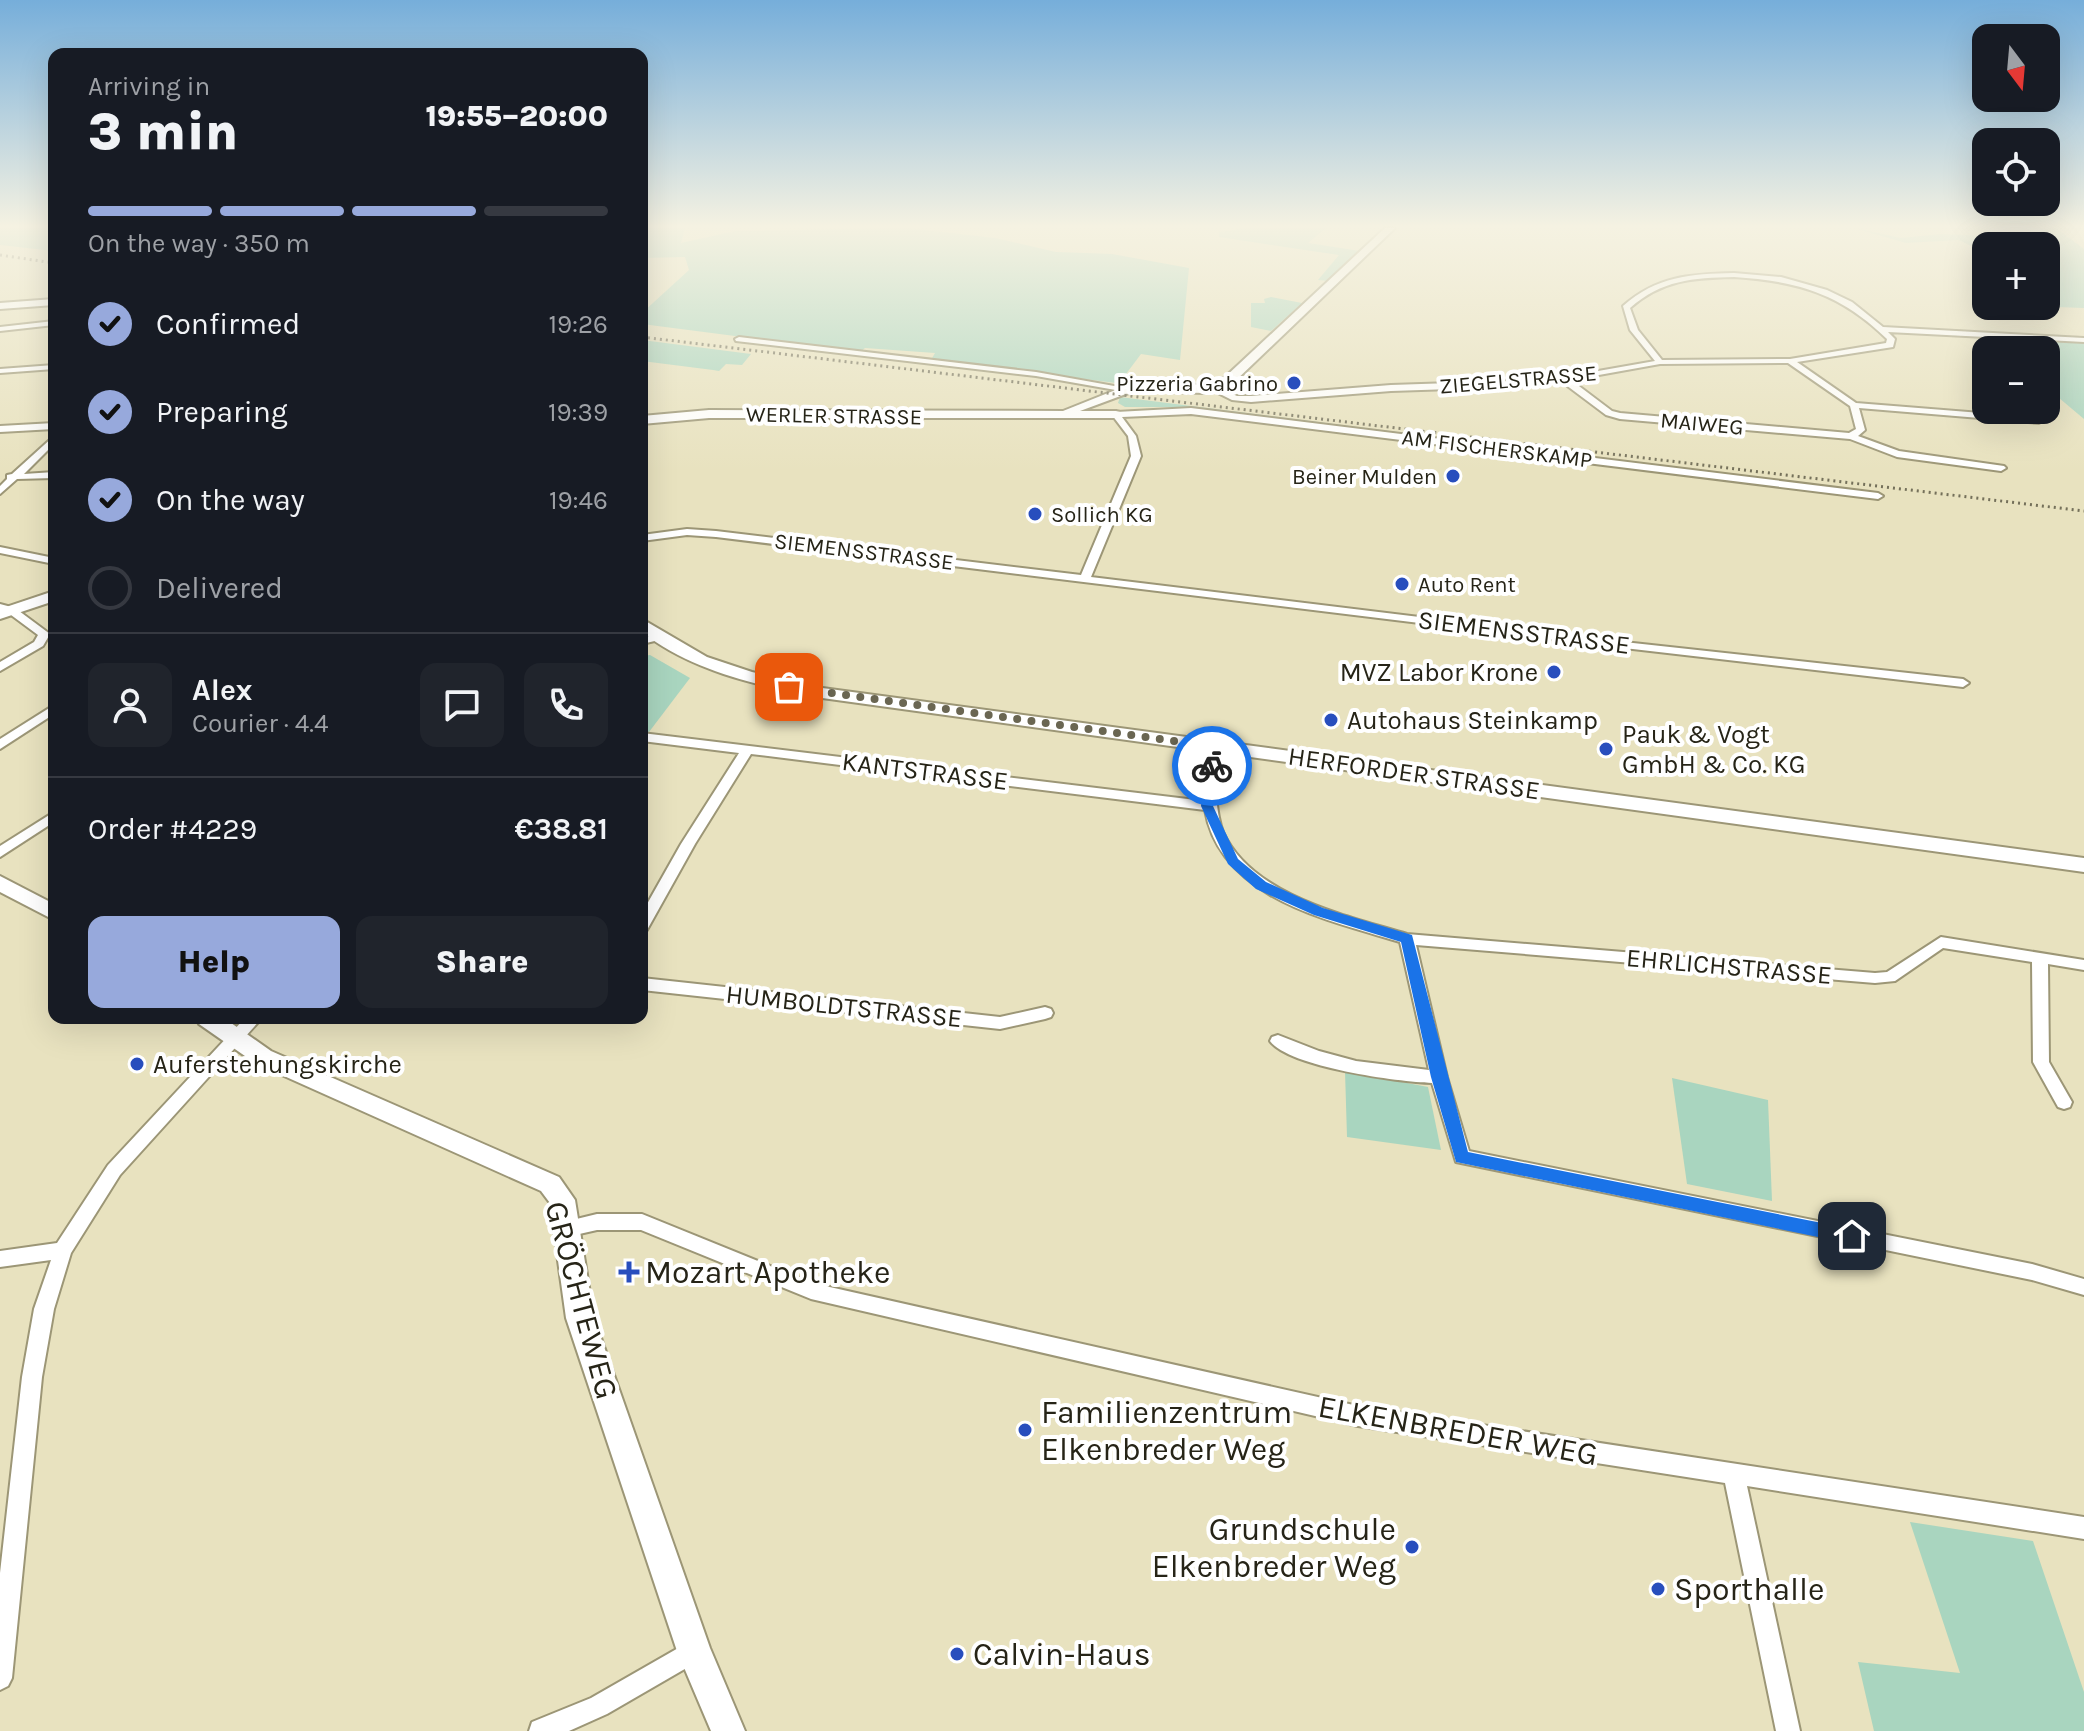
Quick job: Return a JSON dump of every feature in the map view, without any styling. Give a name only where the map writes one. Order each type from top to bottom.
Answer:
[{"type":"main road","points":[[1212,388],[1228,381],[1305,309]]},
{"type":"main road","name":"WERLER STRASSE","points":[[1025,417],[1074,410],[1127,389],[1152,386],[1212,388]]},
{"type":"main road","points":[[1108,397],[1108,405],[1116,415]]},
{"type":"main road","name":"WERLER STRASSE","points":[[648,419],[709,414],[1116,415]]},
{"type":"main road","points":[[4,610],[48,598]]},
{"type":"main road","name":"HERFORDER STRASSE","points":[[650,639],[718,667],[802,690],[2084,865]]},
{"type":"main road","points":[[0,883],[48,910]]},
{"type":"main road","name":"GRÖCHTEWEG","points":[[215,1024],[263,1057],[550,1184],[562,1200],[580,1318],[694,1651],[728,1731]]},
{"type":"street","points":[[1626,309],[1634,330],[1660,362]]},
{"type":"street","points":[[1855,309],[1881,329],[2084,340]]},
{"type":"street","points":[[0,329],[48,324]]},
{"type":"street","name":"ZIEGELSTRASSE","points":[[1212,388],[1235,398],[1251,399],[1564,379],[1660,362],[1790,361],[1890,345],[1891,339],[1881,329]]},
{"type":"street","points":[[739,339],[1036,374],[1127,389]]},
{"type":"street","points":[[1790,361],[1854,405],[1972,415]]},
{"type":"street","points":[[0,371],[48,367]]},
{"type":"street","name":"MAIWEG","points":[[1564,379],[1609,413],[1620,416],[1851,436],[1897,454],[2001,468]]},
{"type":"street","points":[[1851,436],[1861,430],[1854,405]]},
{"type":"street","name":"AM FISCHERSKAMP","points":[[1116,415],[1191,411],[1878,496]]},
{"type":"street","points":[[1085,578],[1136,456],[1132,436],[1116,415]]},
{"type":"street","points":[[0,429],[48,426]]},
{"type":"street","points":[[0,491],[48,445]]},
{"type":"street","points":[[0,478],[48,475]]},
{"type":"street","name":"SIEMENSSTRASSE","points":[[648,537],[687,532],[716,534],[1624,645],[1963,683]]},
{"type":"street","points":[[0,550],[48,560]]},
{"type":"street","points":[[0,667],[44,638],[44,634],[4,610]]},
{"type":"street","points":[[0,745],[48,713]]},
{"type":"street","name":"KANTSTRASSE","points":[[648,738],[1207,806]]},
{"type":"street","points":[[1207,806],[1217,747]]},
{"type":"street","points":[[648,915],[688,844],[748,749]]},
{"type":"street","name":"EHRLICHSTRASSE","points":[[1207,806],[1232,861],[1261,885],[1318,911],[1407,939],[1875,978],[1890,977],[1941,942],[2084,965]]},
{"type":"street","points":[[0,853],[48,820]]},
{"type":"street","points":[[1407,939],[1439,1077],[1462,1157],[2032,1272],[2084,1287]]},
{"type":"street","points":[[2040,958],[2041,1062],[2064,1102]]},
{"type":"street","name":"HUMBOLDTSTRASSE","points":[[648,985],[1000,1023],[1045,1013]]},
{"type":"street","points":[[0,1678],[8,1523],[44,1309],[63,1250],[114,1170],[248,1024]]},
{"type":"street","points":[[1278,1041],[1304,1055],[1417,1077],[1439,1077]]},
{"type":"street","name":"ELKENBREDER WEG","points":[[566,1229],[597,1222],[642,1222],[811,1291],[1358,1416],[2084,1528]]},
{"type":"street","points":[[0,1259],[63,1250]]},
{"type":"street","points":[[1734,1475],[1788,1731]]},
{"type":"street","points":[[541,1731],[599,1706],[694,1651]]},
{"type":"green space","points":[[648,309],[1185,309],[1180,360],[1141,354],[1116,383],[931,360],[935,353],[865,348],[860,352],[648,325]]},
{"type":"green space","points":[[1251,309],[1296,309],[1271,331],[1251,327]]},
{"type":"green space","points":[[2060,340],[2084,342],[2084,419],[2060,399]]},
{"type":"green space","points":[[648,341],[751,354],[742,365],[726,364],[719,371],[648,362]]},
{"type":"green space","points":[[1120,397],[1492,444],[1181,407],[1125,407],[1118,403]]},
{"type":"green space","points":[[648,655],[690,678],[649,732],[648,732]]},
{"type":"green space","points":[[1345,1071],[1428,1087],[1441,1150],[1347,1137]]},
{"type":"green space","points":[[1672,1078],[1768,1100],[1772,1201],[1687,1184]]},
{"type":"green space","points":[[1910,1522],[2033,1541],[2084,1692],[2084,1731],[1874,1731],[1858,1662],[1960,1673]]},
{"type":"railway","points":[[648,338],[2084,511]]},
{"type":"way so far","points":[[789,687],[1217,747],[1212,766]]},
{"type":"place","name":"Pizzeria Gabrino","points":[[1294,383]]},
{"type":"place","name":"Beiner Mulden","points":[[1453,476]]},
{"type":"place","name":"Sollich KG","points":[[1035,514]]},
{"type":"place","name":"Auto Rent","points":[[1402,584]]},
{"type":"place","name":"MVZ Labor Krone","points":[[1554,672]]},
{"type":"place","name":"Autohaus Steinkamp","points":[[1331,720]]},
{"type":"place","name":"Pauk & Vogt GmbH & Co. KG","points":[[1606,749]]},
{"type":"place","name":"Auferstehungskirche","points":[[137,1064]]},
{"type":"place","name":"Mozart Apotheke","points":[[629,1272]]},
{"type":"place","name":"Familienzentrum Elkenbreder Weg","points":[[1025,1430]]},
{"type":"place","name":"Grundschule Elkenbreder Weg","points":[[1412,1547]]},
{"type":"place","name":"Sporthalle","points":[[1658,1589]]},
{"type":"place","name":"Calvin-Haus","points":[[957,1654]]},
{"type":"route","points":[[1212,766],[1207,806],[1232,861],[1261,885],[1318,911],[1407,939],[1439,1077],[1462,1157],[1852,1236]]}]
